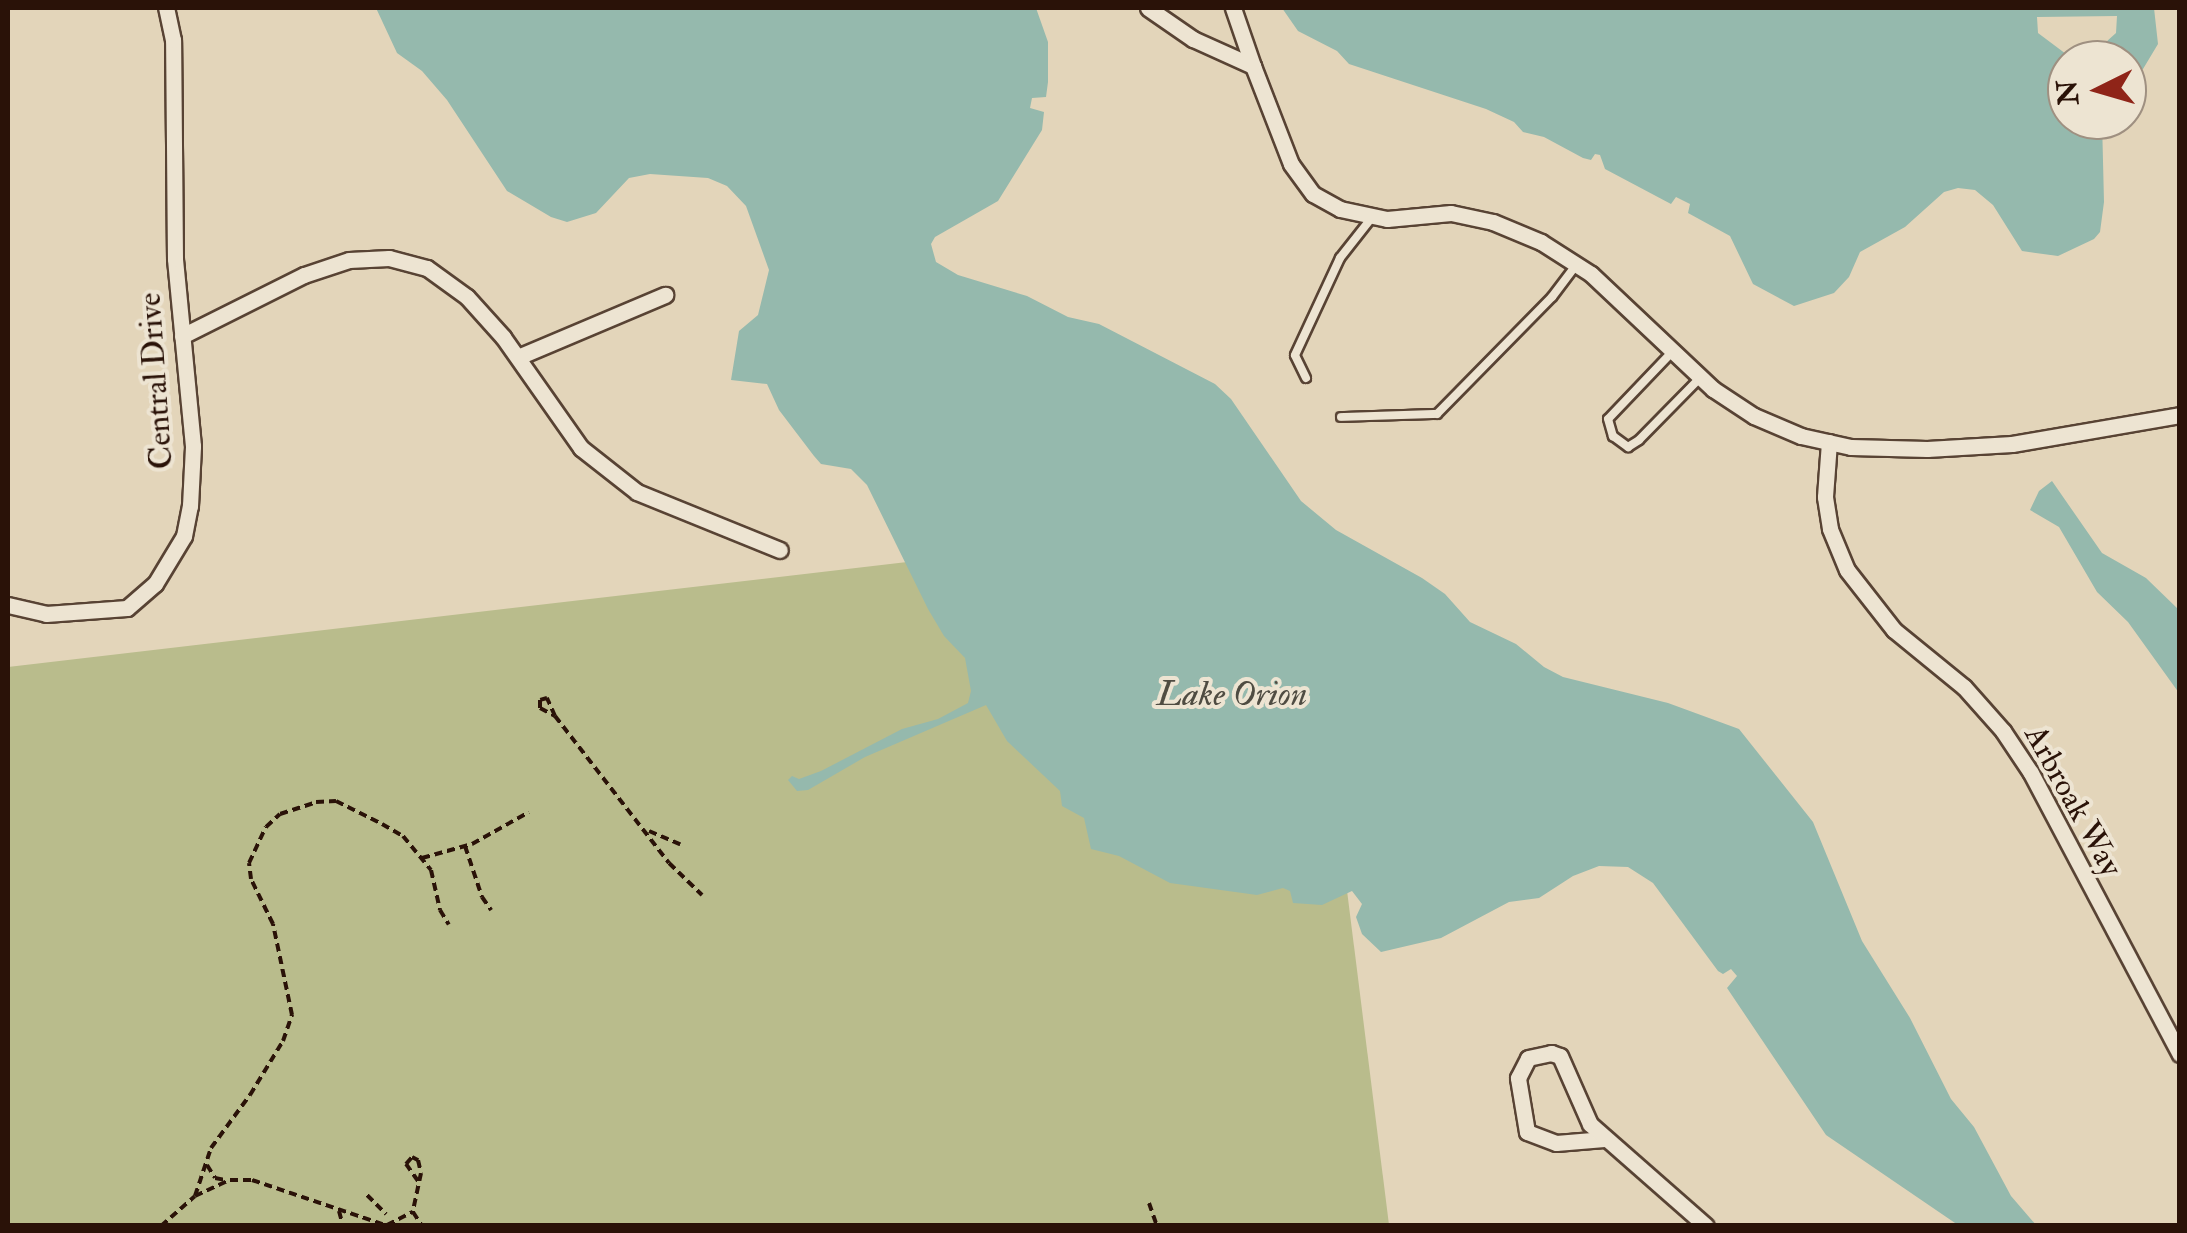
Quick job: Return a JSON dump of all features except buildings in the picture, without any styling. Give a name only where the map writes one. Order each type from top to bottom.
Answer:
[{"type":"street","name":"Central Drive","points":[[8,605],[46,614],[127,608],[154,584],[184,536],[193,446],[175,259],[173,40],[166,8]]},
{"type":"street","points":[[1148,8],[1193,40],[1253,66]]},
{"type":"street","points":[[1233,8],[1292,164],[1313,194],[1340,209],[1372,216],[1451,214],[1493,222],[1540,242],[1637,313],[1700,376],[1754,416],[1829,442],[1928,449],[2012,444],[2180,415]]},
{"type":"street","points":[[182,336],[304,275],[349,260],[389,258],[427,268],[468,297],[518,358],[582,448],[637,492],[780,550]]},
{"type":"street","points":[[518,358],[665,296]]},
{"type":"street","name":"Arbroak Way","points":[[1829,442],[1825,496],[1830,529],[1847,570],[1894,630],[1964,687],[2003,731],[2030,774],[2180,1054]]},
{"type":"street","points":[[1604,1139],[1556,1143],[1527,1132],[1518,1078],[1528,1058],[1550,1053],[1560,1056],[1572,1077],[1584,1116],[1604,1139],[1706,1226]]},
{"type":"lane","points":[[1306,378],[1295,355],[1340,258],[1372,216]]},
{"type":"lane","points":[[1341,418],[1436,414],[1515,337],[1576,265]]},
{"type":"lane","points":[[1674,350],[1608,419],[1613,436],[1628,447],[1639,440],[1700,376]]},
{"type":"path","points":[[556,716],[669,864],[702,894]]},
{"type":"path","points":[[194,1196],[220,1132],[250,1095],[283,1041],[292,1014],[273,924],[250,879],[249,863],[266,827],[298,805],[336,802],[403,836],[422,858],[449,925]]},
{"type":"path","points":[[422,858],[465,845],[530,812]]},
{"type":"path","points":[[645,829],[680,844]]},
{"type":"path","points":[[465,845],[482,897],[492,910]]},
{"type":"path","points":[[207,1164],[215,1178],[275,1184],[388,1225],[414,1212]]},
{"type":"path","points":[[161,1226],[194,1196],[230,1180]]},
{"type":"path","points":[[418,1180],[414,1212],[422,1226]]},
{"type":"path","points":[[367,1194],[386,1214]]},
{"type":"path","points":[[1148,1203],[1157,1226]]},
{"type":"path","points":[[339,1209],[343,1226]]},
{"type":"path","points":[[360,1226],[368,1218]]},
{"type":"green space","points":[[1300,516],[1389,1225],[8,1225],[8,667]]},
{"type":"water","name":"Lake Orion","points":[[376,8],[1036,8],[1048,42],[1048,82],[1046,97],[1032,98],[1030,108],[1044,112],[1042,130],[998,201],[935,237],[931,244],[936,262],[958,275],[1027,296],[1068,317],[1099,324],[1215,384],[1231,399],[1301,501],[1336,530],[1422,578],[1445,594],[1470,622],[1516,644],[1544,667],[1563,677],[1668,703],[1739,729],[1813,822],[1862,941],[1910,1018],[1951,1099],[1974,1127],[2011,1196],[2036,1225],[1958,1225],[1826,1135],[1727,988],[1737,976],[1731,969],[1723,974],[1718,971],[1653,883],[1628,867],[1599,866],[1573,876],[1539,898],[1509,902],[1441,938],[1381,952],[1362,934],[1356,917],[1362,904],[1352,891],[1322,905],[1293,903],[1290,891],[1283,888],[1257,895],[1170,883],[1119,856],[1091,849],[1084,818],[1062,806],[1060,791],[1007,741],[986,705],[865,757],[808,790],[797,791],[788,780],[792,776],[799,779],[821,771],[902,729],[938,719],[968,703],[971,691],[965,658],[944,636],[928,609],[867,485],[851,469],[821,464],[779,410],[767,384],[731,380],[739,331],[758,315],[769,270],[746,206],[727,186],[708,178],[650,174],[629,178],[596,213],[567,222],[551,217],[507,191],[447,100],[422,71],[397,53]]},
{"type":"water","points":[[1282,8],[2154,8],[2158,44],[2147,62],[2147,40],[2108,40],[2116,33],[2117,16],[2037,17],[2038,33],[2047,40],[2047,140],[2102,140],[2104,202],[2100,232],[2094,239],[2058,256],[2022,251],[1993,205],[1975,190],[1958,188],[1944,192],[1905,227],[1860,252],[1849,277],[1834,293],[1794,306],[1753,284],[1730,236],[1688,213],[1690,204],[1676,197],[1671,204],[1605,169],[1600,155],[1595,154],[1591,160],[1583,158],[1544,137],[1523,132],[1514,122],[1486,109],[1349,64],[1337,51],[1298,31]]},
{"type":"water","points":[[2052,481],[2102,553],[2146,578],[2179,610],[2179,693],[2128,622],[2097,592],[2059,527],[2030,510],[2039,491]]}]
